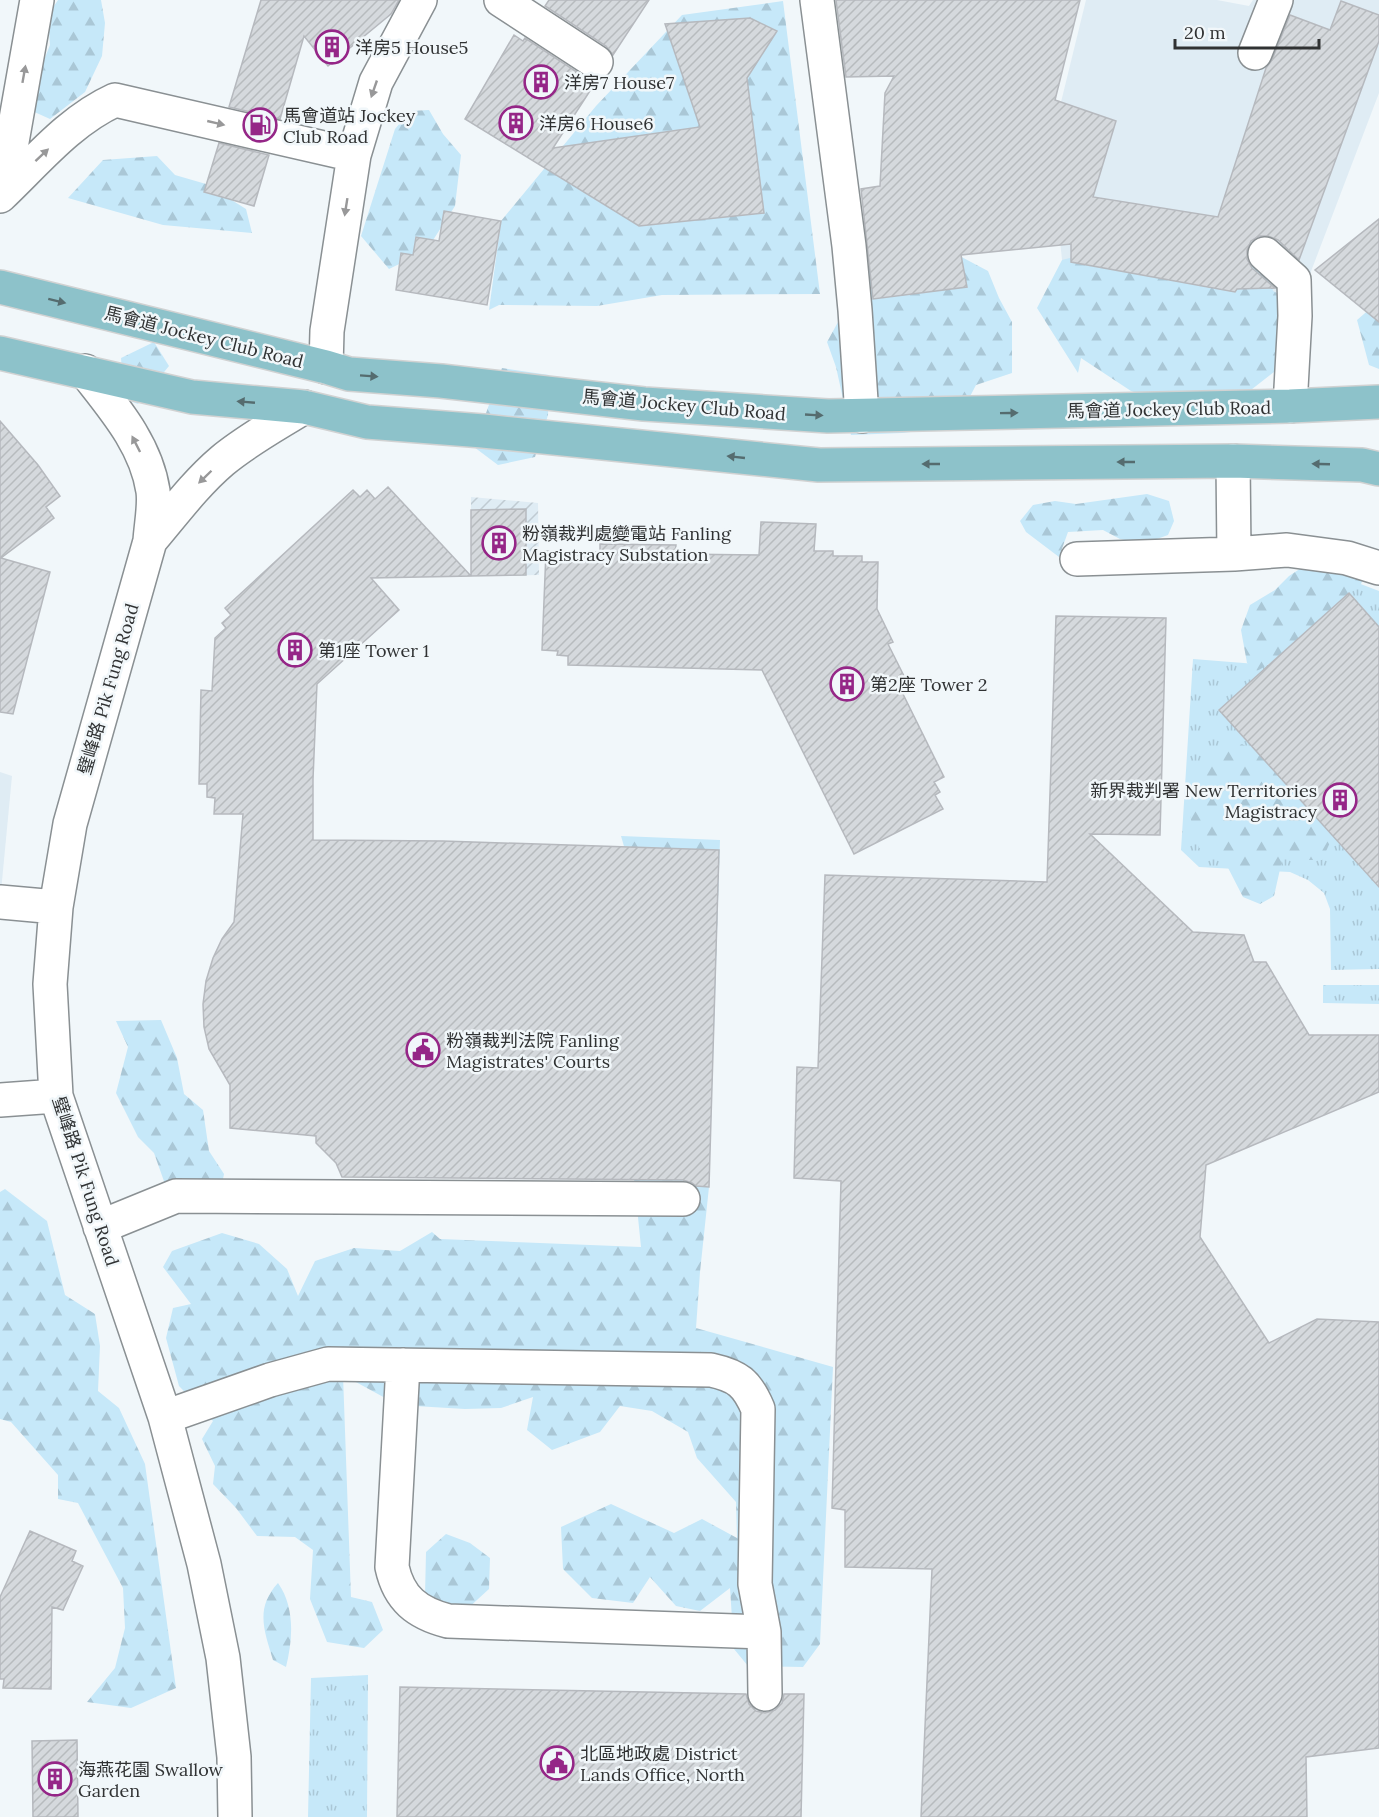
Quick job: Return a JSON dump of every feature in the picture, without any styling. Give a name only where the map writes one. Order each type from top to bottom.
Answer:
[{"type":"main road","name":"馬會道 Jockey Club Road","points":[[0,287],[349,374],[464,383],[644,404],[828,416],[862,416],[1291,391],[1379,402]]},
{"type":"main road","points":[[0,352],[192,397],[304,407],[367,422],[483,431],[819,465],[1233,476],[1362,465],[1379,469]]},
{"type":"street","points":[[1,194],[37,0]]},
{"type":"street","points":[[327,367],[328,321],[354,155],[376,82],[420,0]]},
{"type":"street","points":[[501,0],[596,62]]},
{"type":"street","points":[[817,0],[849,246],[862,416]]},
{"type":"street","points":[[1254,53],[1276,0]]},
{"type":"street","points":[[1,194],[78,121],[97,108],[115,100],[354,155]]},
{"type":"street","points":[[1265,254],[1294,280],[1295,316],[1291,391]]},
{"type":"street","name":"璧峰路 Pik Fung Road","points":[[85,371],[134,438],[148,469],[153,493],[150,541],[70,824],[56,908],[50,984],[56,1096],[165,1417],[204,1564],[223,1658],[234,1757],[235,1817]]},
{"type":"street","name":"璧峰路 Pik Fung Road","points":[[150,541],[200,481],[222,460],[304,407]]},
{"type":"street","points":[[1233,476],[1234,554]]},
{"type":"street","points":[[1077,559],[1287,550],[1347,558],[1379,568]]},
{"type":"street","points":[[0,902],[56,908]]},
{"type":"street","points":[[0,1100],[56,1096]]},
{"type":"street","points":[[100,1227],[176,1196],[683,1199]]},
{"type":"street","points":[[165,1417],[270,1380],[328,1364],[711,1370],[727,1374],[741,1381],[758,1408],[755,1584],[764,1632],[765,1694]]},
{"type":"street","points":[[403,1365],[392,1567],[395,1583],[404,1597],[416,1607],[432,1617],[448,1621],[764,1632]]},
{"type":"shaded area","points":[[1086,0],[1217,0],[1249,6],[1253,0],[1379,0],[1379,93],[1302,295],[1069,325],[1050,147]]},
{"type":"shaded area","name":"粉嶺裁判處變電站 Fanling Magistracy Substation","points":[[471,497],[538,503],[539,575],[471,576]]},
{"type":"shaded area","points":[[0,772],[12,776],[0,902]]},
{"type":"green space","points":[[58,0],[101,0],[105,23],[102,56],[85,92],[50,119],[30,110],[36,80],[50,45],[48,15]]},
{"type":"green space","points":[[783,1],[820,294],[662,295],[597,306],[499,305],[489,310],[501,221],[596,106],[682,15]]},
{"type":"green space","points":[[429,110],[443,134],[461,155],[455,206],[426,251],[389,269],[361,236],[395,129],[410,111]]},
{"type":"green space","points":[[157,156],[175,175],[206,184],[246,209],[252,233],[163,225],[68,198],[103,160]]},
{"type":"green space","points":[[1097,251],[1210,264],[1268,263],[1273,291],[1302,306],[1274,372],[1224,411],[1169,404],[1131,391],[1081,358],[1078,373],[1037,308],[1062,260]]},
{"type":"green space","points":[[954,253],[988,271],[1012,322],[1012,373],[976,385],[954,427],[902,433],[851,435],[836,367],[827,342],[874,257]]},
{"type":"green space","points":[[1379,301],[1379,369],[1369,365],[1357,320]]},
{"type":"green space","points":[[154,342],[169,366],[138,404],[124,399],[121,358]]},
{"type":"green space","points":[[502,368],[549,375],[548,415],[535,457],[498,465],[474,447]]},
{"type":"green space","points":[[1147,494],[1169,501],[1174,521],[1168,535],[1143,544],[1120,539],[1103,530],[1068,532],[1059,557],[1026,532],[1020,521],[1033,505],[1055,501],[1076,504]]},
{"type":"green space","points":[[1315,559],[1366,572],[1361,584],[1269,664],[1257,671],[1247,663],[1241,630],[1250,605],[1275,590],[1289,576]]},
{"type":"green space","points":[[1358,583],[1379,591],[1379,627],[1349,593]]},
{"type":"green space","points":[[1193,659],[1269,665],[1219,710],[1379,887],[1379,969],[1331,970],[1330,909],[1324,893],[1308,880],[1290,872],[1199,867],[1181,850]]},
{"type":"green space","points":[[1242,744],[1261,755],[1333,836],[1322,860],[1292,860],[1275,845],[1283,856],[1274,896],[1260,904],[1243,897],[1223,858],[1199,848],[1190,816],[1205,793],[1198,770],[1207,758]]},
{"type":"green space","points":[[621,836],[720,840],[709,1187],[696,1328],[833,1367],[820,1644],[803,1667],[748,1666],[734,1649],[730,1588],[700,1611],[676,1606],[650,1577],[633,1603],[592,1598],[563,1569],[561,1527],[611,1504],[674,1533],[702,1519],[737,1538],[736,1502],[697,1458],[688,1432],[652,1411],[620,1406],[600,1432],[552,1450],[527,1430],[533,1397],[501,1408],[465,1409],[398,1405],[343,1375],[351,1597],[372,1602],[383,1630],[364,1648],[327,1642],[310,1599],[313,1550],[295,1537],[257,1536],[236,1508],[213,1484],[215,1466],[202,1439],[213,1421],[179,1386],[166,1338],[173,1308],[191,1304],[163,1267],[172,1251],[222,1233],[259,1244],[287,1269],[298,1296],[315,1261],[354,1248],[400,1251],[432,1232],[440,1239],[641,1247],[634,1178],[639,898]]},
{"type":"green space","points":[[1323,985],[1379,985],[1379,1004],[1323,1003]]},
{"type":"green space","points":[[161,1020],[177,1058],[184,1094],[203,1110],[209,1151],[224,1174],[217,1209],[171,1201],[154,1153],[138,1137],[116,1093],[128,1047],[116,1021]]},
{"type":"green space","points":[[5,1189],[47,1221],[65,1295],[95,1314],[100,1346],[98,1391],[119,1408],[145,1464],[176,1688],[131,1708],[87,1702],[115,1668],[125,1628],[123,1588],[78,1503],[58,1499],[58,1475],[11,1422],[0,1419],[0,1192]]},
{"type":"green space","points":[[446,1534],[470,1543],[490,1558],[489,1589],[466,1610],[425,1596],[426,1552]]},
{"type":"green space","points":[[278,1583],[284,1592],[290,1613],[291,1634],[286,1667],[273,1660],[264,1620],[266,1601]]},
{"type":"green space","points":[[368,1675],[367,1817],[308,1817],[311,1678]]},
{"type":"building","points":[[261,0],[399,0],[391,14],[328,66],[304,36],[280,119],[229,107]]},
{"type":"building","points":[[549,0],[649,0],[613,55],[606,46],[545,6]]},
{"type":"building","points":[[836,0],[1080,0],[1055,100],[1116,121],[1093,197],[1218,217],[1266,68],[1272,60],[1290,15],[1330,30],[1341,1],[1379,15],[1379,41],[1299,260],[1278,240],[1268,236],[1259,236],[1251,241],[1247,250],[1247,259],[1252,268],[1275,288],[1237,289],[1235,292],[1071,262],[1071,244],[961,255],[967,287],[873,299],[861,189],[880,186],[885,93],[894,76],[846,77]]},
{"type":"building","points":[[750,18],[777,31],[747,78],[764,213],[639,226],[465,119],[514,35],[523,41],[525,38],[586,78],[597,80],[553,148],[700,127],[665,24]]},
{"type":"building","points":[[219,143],[269,155],[254,206],[204,192]]},
{"type":"building","points":[[444,211],[501,221],[487,305],[396,290],[401,253],[413,255],[416,237],[439,241]]},
{"type":"building","points":[[1379,219],[1379,322],[1315,270]]},
{"type":"building","points":[[0,421],[38,465],[60,496],[46,507],[54,518],[1,558],[50,572],[13,714],[0,712]]},
{"type":"building","points":[[388,487],[471,576],[371,578],[399,610],[317,684],[313,840],[443,841],[719,850],[709,1187],[696,1186],[683,1180],[342,1177],[336,1163],[316,1143],[316,1136],[230,1128],[230,1085],[209,1049],[204,1027],[203,1004],[206,981],[213,958],[234,922],[243,814],[214,814],[215,798],[207,797],[207,784],[199,784],[201,690],[212,691],[215,638],[226,628],[222,623],[231,615],[225,608],[353,490],[360,497],[367,490],[375,499]]},
{"type":"building","name":"粉嶺裁判處變電站 Fanling Magistracy Substation","points":[[526,509],[526,575],[471,576],[471,510]]},
{"type":"building","name":"第2座 Tower 2","points":[[761,522],[816,524],[814,551],[833,551],[833,556],[862,556],[862,562],[878,562],[877,609],[893,642],[888,644],[910,688],[902,692],[944,777],[934,782],[940,792],[935,795],[943,809],[854,854],[762,670],[568,665],[568,656],[557,655],[558,651],[542,650],[546,551],[600,552],[600,544],[676,545],[675,554],[759,555]]},
{"type":"building","name":"新界裁判署 New Territories Magistracy","points":[[1349,593],[1379,627],[1379,887],[1219,710]]},
{"type":"building","points":[[1056,616],[1166,618],[1160,835],[1090,834],[1193,932],[1244,935],[1254,962],[1266,962],[1309,1035],[1379,1035],[1379,1092],[1206,1165],[1200,1237],[1269,1343],[1317,1319],[1379,1322],[1379,1748],[1306,1757],[1307,1817],[921,1817],[932,1569],[845,1567],[845,1510],[832,1508],[841,1181],[794,1178],[797,1067],[818,1068],[825,875],[1047,882]]},
{"type":"building","points":[[30,1531],[76,1551],[72,1561],[83,1566],[63,1610],[52,1607],[51,1689],[3,1688],[4,1679],[0,1679],[0,1597]]},
{"type":"building","points":[[400,1687],[746,1694],[749,1704],[756,1711],[765,1713],[775,1710],[782,1703],[784,1694],[804,1694],[801,1817],[397,1817]]},
{"type":"building","name":"海燕花園 Swallow Garden","points":[[77,1740],[78,1817],[33,1817],[32,1741]]},
{"type":"place","name":"洋房5 House5","points":[[332,47]]},
{"type":"place","name":"洋房7 House7","points":[[541,82]]},
{"type":"place","name":"洋房6 House6","points":[[516,123]]},
{"type":"place","name":"馬會道站 Jockey Club Road","points":[[260,125]]},
{"type":"place","name":"粉嶺裁判處變電站 Fanling Magistracy Substation","points":[[499,543]]},
{"type":"place","name":"第1座 Tower 1","points":[[295,650]]},
{"type":"place","name":"第2座 Tower 2","points":[[847,684]]},
{"type":"place","name":"新界裁判署 New Territories Magistracy","points":[[1340,800]]},
{"type":"place","name":"粉嶺裁判法院 Fanling Magistrates' Courts","points":[[423,1050]]},
{"type":"place","name":"北區地政處 District Lands Office, North","points":[[557,1763]]},
{"type":"place","name":"海燕花園 Swallow Garden","points":[[55,1779]]}]
